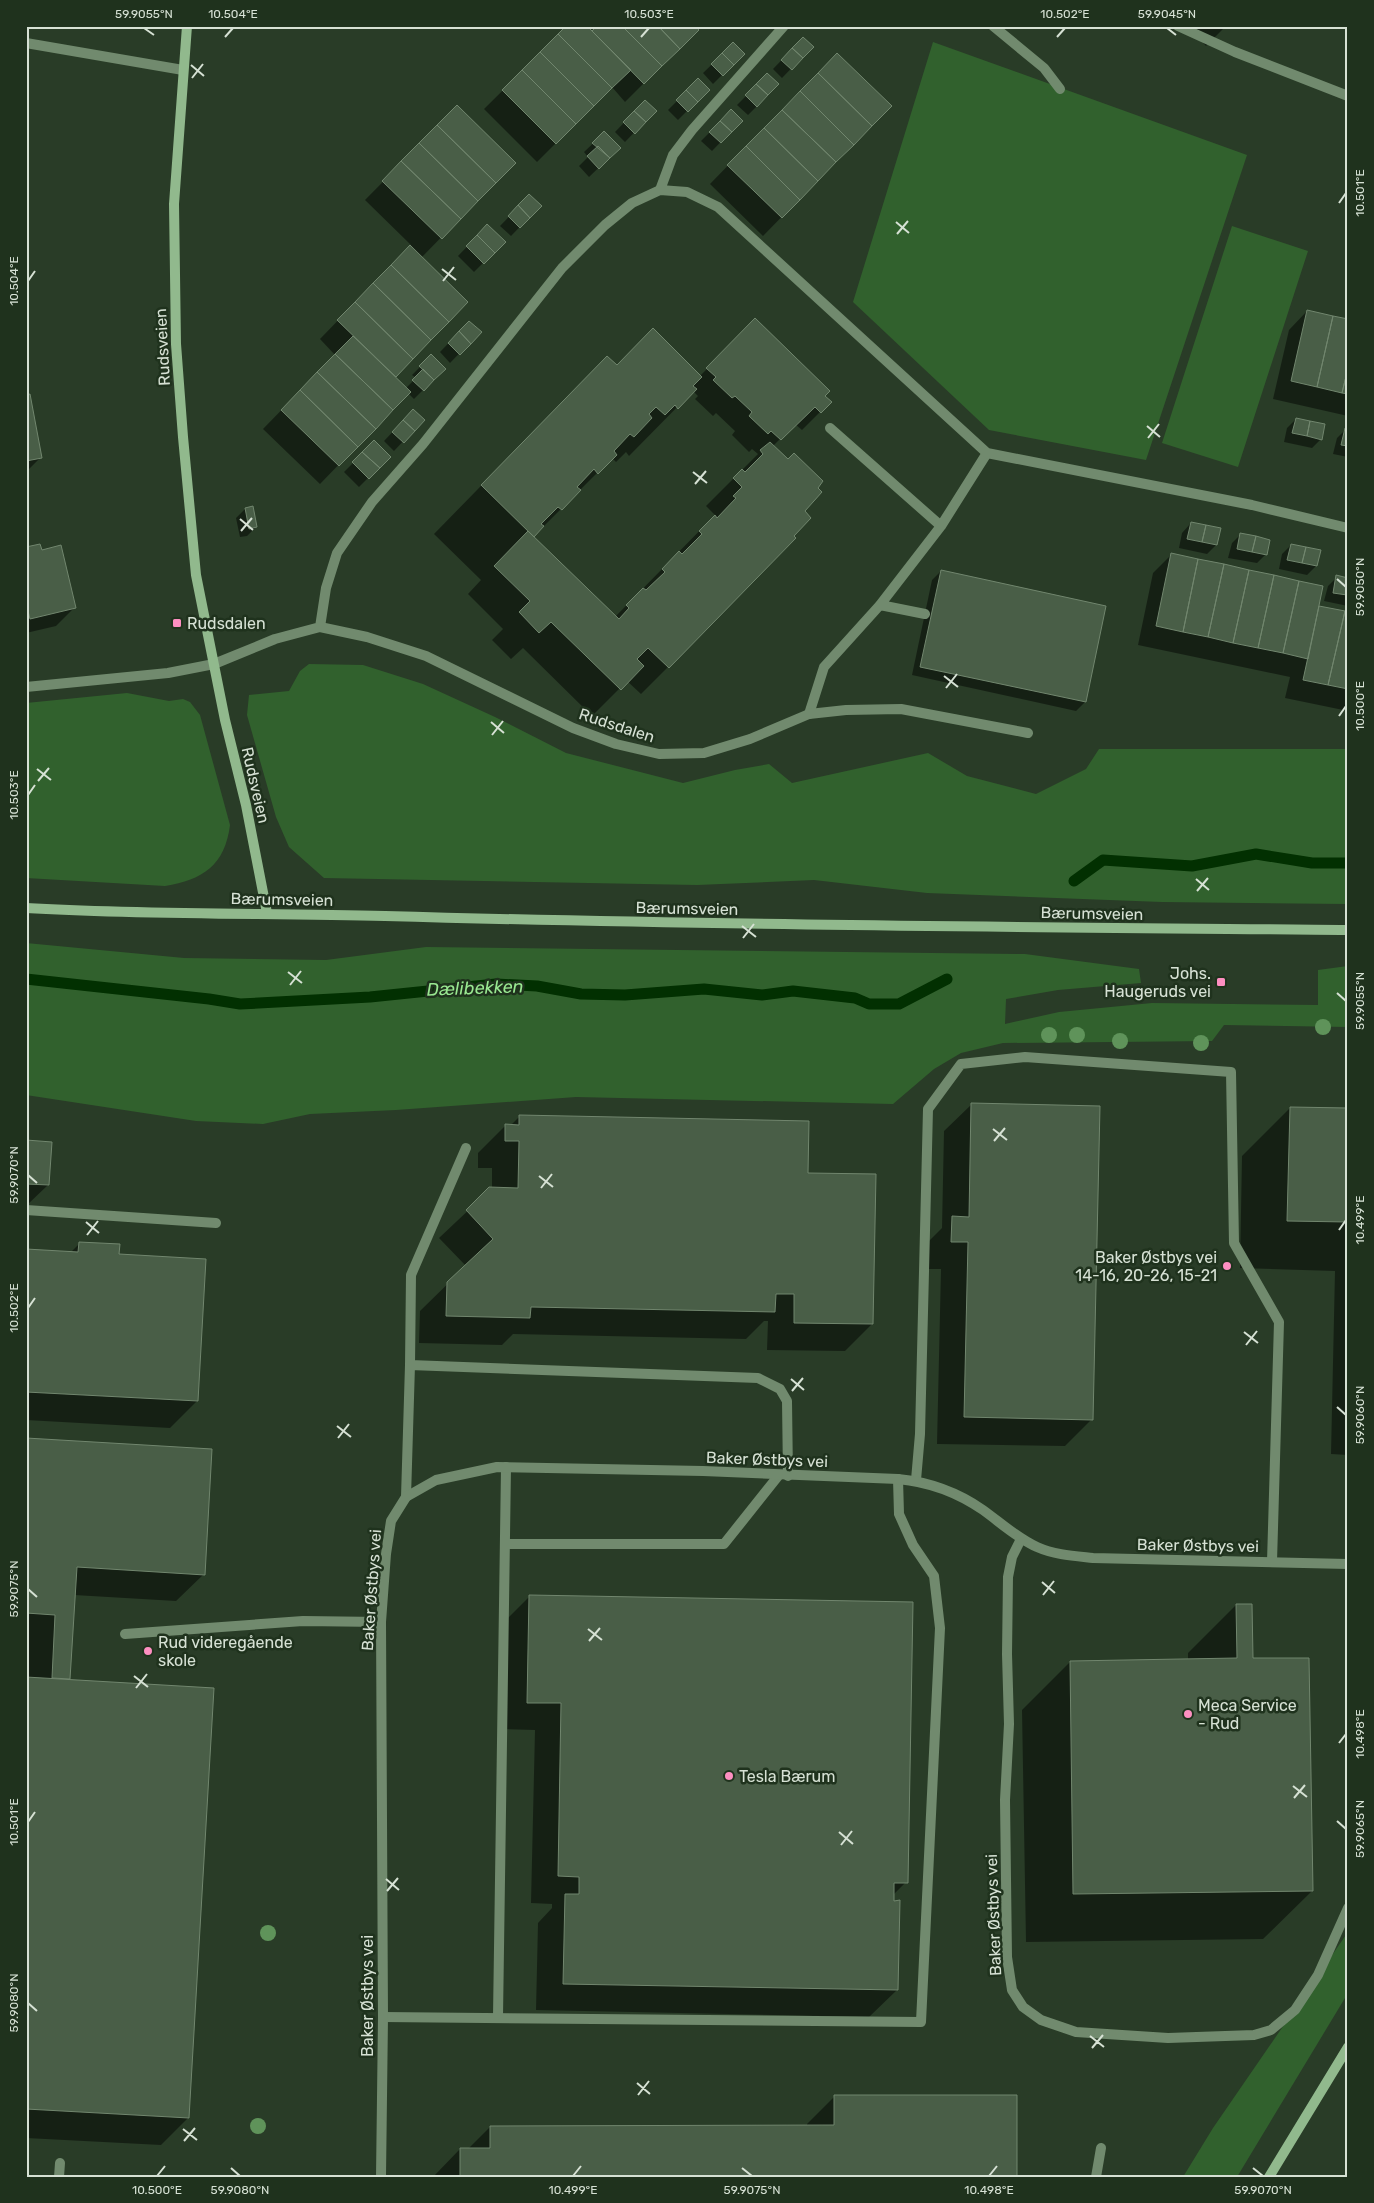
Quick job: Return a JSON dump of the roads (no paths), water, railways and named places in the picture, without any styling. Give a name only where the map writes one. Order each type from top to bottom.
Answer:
[{"type":"main road","name":"Rudsveien","points":[[187,26],[174,204],[176,344],[196,575],[225,720],[246,805],[267,913]]},
{"type":"main road","name":"Bærumsveien","points":[[26,908],[97,912],[267,913],[663,924],[1348,930]]},
{"type":"main road","points":[[1269,2177],[1348,2047]]},
{"type":"street","points":[[660,190],[673,155],[692,130],[784,26]]},
{"type":"street","points":[[993,26],[1044,68],[1060,89]]},
{"type":"street","points":[[1178,26],[1235,52],[1348,96]]},
{"type":"street","points":[[26,43],[183,70]]},
{"type":"street","points":[[320,627],[326,588],[338,552],[372,502],[423,444],[562,268],[604,225],[632,203],[660,190],[687,192],[718,207],[987,453],[1252,505],[1348,528]]},
{"type":"street","points":[[830,428],[941,526]]},
{"type":"street","points":[[809,714],[824,667],[880,605],[941,526],[987,453]]},
{"type":"street","points":[[880,605],[925,614]]},
{"type":"street","name":"Rudsdalen","points":[[214,664],[275,639],[320,627],[367,637],[426,656],[573,728],[616,744],[659,754],[704,753],[750,739],[809,714],[846,710],[900,709],[1028,733]]},
{"type":"street","points":[[26,687],[168,673],[214,664]]},
{"type":"street","points":[[916,1480],[920,1434],[928,1109],[961,1064],[1025,1057],[1231,1072],[1234,1243],[1279,1322],[1272,1562]]},
{"type":"street","points":[[406,1497],[411,1275],[466,1148]]},
{"type":"street","points":[[26,1210],[216,1223]]},
{"type":"street","points":[[410,1366],[758,1378],[780,1389],[787,1401],[784,1475],[724,1544],[505,1544]]},
{"type":"street","name":"Baker Østbys vei","points":[[381,2177],[383,2018],[382,1622],[386,1554],[391,1521],[406,1497],[436,1480],[497,1467],[916,1480],[950,1490],[982,1510],[1021,1539],[1056,1554],[1348,1564]]},
{"type":"street","points":[[498,2017],[506,1468]]},
{"type":"street","points":[[383,2018],[498,2017],[921,2022],[940,1628],[934,1576],[913,1546],[898,1514],[898,1479]]},
{"type":"street","name":"Baker Østbys vei","points":[[1021,1539],[1012,1557],[1008,1577],[1007,1654],[1009,1724],[1005,1800],[1007,1957],[1012,1990],[1023,2007],[1041,2020],[1076,2032],[1168,2038],[1254,2035],[1271,2030],[1295,2010],[1318,1975],[1348,1908]]},
{"type":"street","points":[[125,1634],[303,1621],[382,1622]]},
{"type":"street","points":[[1096,2177],[1101,2148]]},
{"type":"street","points":[[59,2177],[60,2163]]},
{"type":"waterway","name":"Dælibekken","points":[[1074,881],[1103,860],[1192,866],[1256,854],[1312,863],[1348,863]]},
{"type":"waterway","name":"Dælibekken","points":[[26,979],[240,1004],[370,997],[496,984],[537,986],[581,994],[625,995],[704,989],[762,995],[793,991],[855,998],[869,1004],[899,1004],[947,979]]},
{"type":"place","name":"Rudsdalen","points":[[177,623]]},
{"type":"place","name":"Johs. Haugeruds vei","points":[[1221,982]]},
{"type":"place","name":"Baker Østbys vei 14-16, 20-26, 15-21","points":[[1227,1266]]},
{"type":"place","name":"Rud videregående skole","points":[[148,1651]]},
{"type":"place","name":"Meca Service - Rud","points":[[1188,1714]]},
{"type":"place","name":"Tesla Bærum","points":[[729,1776]]}]
